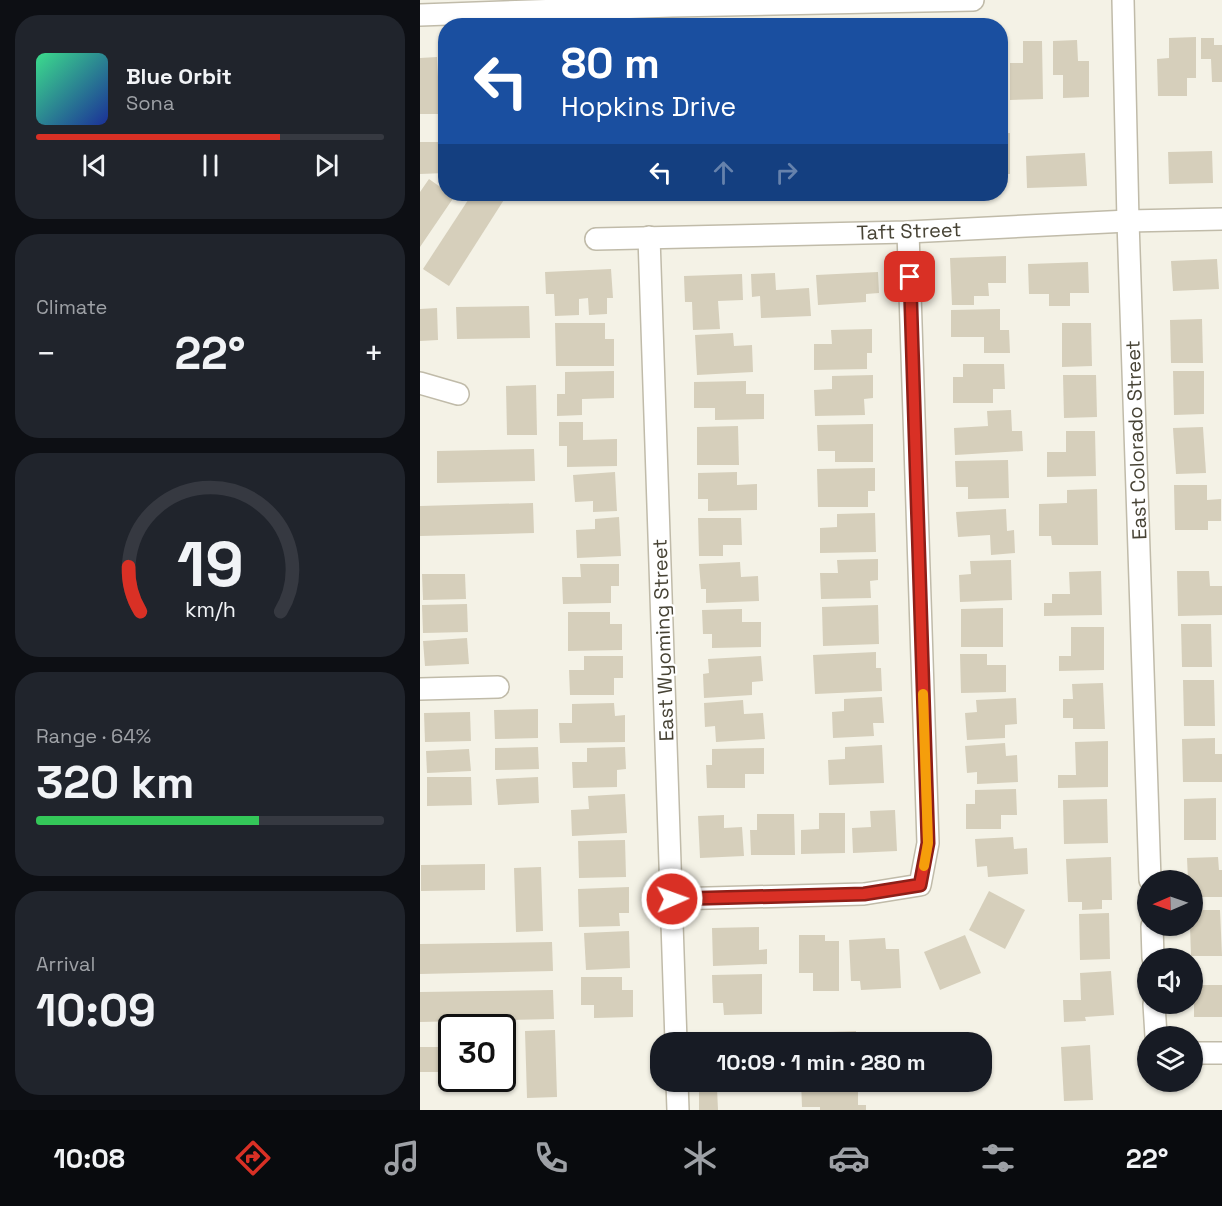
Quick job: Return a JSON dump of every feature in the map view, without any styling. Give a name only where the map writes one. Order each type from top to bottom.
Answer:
[{"type":"street","points":[[420,15],[451,7],[973,0]]},
{"type":"street","name":"East Colorado Street","points":[[1123,0],[1150,870]]},
{"type":"street","name":"Taft Street","points":[[596,240],[908,232],[1128,221],[1222,219]]},
{"type":"street","points":[[672,899],[864,894],[920,885],[928,843],[908,232]]},
{"type":"street","name":"East Wyoming Street","points":[[649,237],[676,1032]]},
{"type":"street","points":[[420,383],[458,394]]},
{"type":"street","points":[[420,689],[498,687]]},
{"type":"street","points":[[1203,1053],[1222,1053]]},
{"type":"street","points":[[677,1092],[678,1110]]},
{"type":"building","points":[[1196,37],[1196,78],[1187,78],[1187,96],[1158,96],[1157,59],[1169,58],[1169,38]]},
{"type":"building","points":[[1201,38],[1214,38],[1214,45],[1222,45],[1222,82],[1212,82],[1211,59],[1201,59]]},
{"type":"building","points":[[1077,40],[1078,61],[1089,61],[1089,97],[1063,98],[1063,75],[1053,75],[1053,41]]},
{"type":"building","points":[[1023,41],[1042,41],[1043,99],[1010,100],[1010,63],[1023,63]]},
{"type":"building","points":[[437,57],[438,114],[420,114],[420,58]]},
{"type":"building","points":[[1008,133],[1010,133],[1010,174],[1008,174]]},
{"type":"building","points":[[420,142],[438,142],[438,173],[420,174]]},
{"type":"building","points":[[1212,151],[1213,183],[1169,184],[1168,152]]},
{"type":"building","points":[[1085,153],[1087,186],[1027,188],[1026,156]]},
{"type":"building","points":[[429,179],[438,185],[438,201],[451,201],[420,247],[420,192]]},
{"type":"building","points":[[467,201],[503,201],[449,286],[423,269]]},
{"type":"building","points":[[1006,256],[1006,283],[988,283],[989,296],[974,296],[974,305],[952,305],[950,258]]},
{"type":"building","points":[[1217,259],[1219,289],[1173,291],[1171,261]]},
{"type":"building","points":[[1088,262],[1089,293],[1070,293],[1070,306],[1049,306],[1049,294],[1029,294],[1028,264]]},
{"type":"building","points":[[611,269],[613,298],[607,298],[607,314],[589,315],[588,298],[579,299],[579,315],[555,316],[554,294],[546,294],[545,272]]},
{"type":"building","points":[[878,272],[879,293],[866,294],[866,302],[818,305],[816,275]]},
{"type":"building","points":[[775,273],[776,290],[809,288],[811,316],[761,318],[760,296],[752,297],[751,274]]},
{"type":"building","points":[[742,274],[743,300],[718,301],[720,329],[693,330],[692,302],[685,302],[684,276]]},
{"type":"building","points":[[529,306],[530,338],[457,339],[456,307]]},
{"type":"building","points":[[437,308],[438,340],[420,341],[420,309]]},
{"type":"building","points":[[1000,309],[1000,330],[1009,330],[1010,353],[984,353],[984,337],[951,337],[951,310]]},
{"type":"building","points":[[1202,319],[1203,363],[1171,363],[1170,320]]},
{"type":"building","points":[[555,323],[605,323],[605,339],[614,339],[614,366],[556,366]]},
{"type":"building","points":[[1062,323],[1091,323],[1092,366],[1062,367]]},
{"type":"building","points":[[872,329],[872,353],[867,353],[867,369],[814,370],[814,344],[832,344],[831,330]]},
{"type":"building","points":[[733,333],[734,346],[752,345],[753,372],[697,375],[695,335]]},
{"type":"building","points":[[963,364],[1004,364],[1005,389],[993,389],[993,403],[953,403],[953,377],[963,377]]},
{"type":"building","points":[[614,371],[614,398],[582,399],[582,415],[557,416],[557,394],[565,394],[565,372]]},
{"type":"building","points":[[1173,371],[1204,371],[1204,414],[1174,415]]},
{"type":"building","points":[[873,375],[873,398],[864,399],[865,415],[815,416],[814,390],[832,389],[832,376]]},
{"type":"building","points":[[1063,375],[1096,375],[1097,417],[1064,418]]},
{"type":"building","points":[[746,381],[746,394],[764,394],[764,419],[715,420],[715,408],[694,408],[694,382]]},
{"type":"building","points":[[536,385],[537,435],[507,435],[506,386]]},
{"type":"building","points":[[1011,410],[1012,431],[1022,431],[1023,451],[955,455],[954,428],[988,426],[987,411]]},
{"type":"building","points":[[559,422],[583,422],[583,440],[617,439],[617,466],[567,467],[567,446],[559,446]]},
{"type":"building","points":[[873,424],[873,462],[835,462],[835,451],[818,451],[817,425]]},
{"type":"building","points":[[738,426],[739,465],[697,465],[697,427]]},
{"type":"building","points":[[1203,427],[1206,473],[1176,474],[1173,428]]},
{"type":"building","points":[[1066,431],[1095,431],[1096,476],[1047,477],[1047,452],[1066,452]]},
{"type":"building","points":[[534,449],[535,481],[437,483],[437,451]]},
{"type":"building","points":[[1008,460],[1009,498],[968,499],[968,487],[956,487],[955,461]]},
{"type":"building","points":[[875,468],[875,491],[868,491],[868,507],[818,507],[817,469]]},
{"type":"building","points":[[615,472],[617,511],[593,512],[593,501],[575,502],[573,475]]},
{"type":"building","points":[[737,472],[737,485],[757,484],[757,510],[708,511],[708,499],[698,499],[698,473]]},
{"type":"building","points":[[1174,485],[1207,485],[1207,500],[1221,499],[1221,521],[1208,521],[1208,530],[1175,530]]},
{"type":"building","points":[[1097,489],[1098,545],[1052,545],[1051,536],[1039,536],[1039,504],[1067,503],[1067,490]]},
{"type":"building","points":[[533,503],[534,533],[420,536],[420,506]]},
{"type":"building","points":[[1006,509],[1007,531],[1014,530],[1015,553],[991,555],[990,535],[958,537],[956,512]]},
{"type":"building","points":[[875,513],[876,552],[820,553],[820,528],[837,527],[837,514]]},
{"type":"building","points":[[619,517],[621,556],[577,558],[576,530],[595,529],[595,519]]},
{"type":"building","points":[[698,518],[741,518],[742,545],[723,545],[723,556],[699,556]]},
{"type":"building","points":[[878,559],[878,580],[870,581],[871,598],[821,599],[820,573],[838,573],[837,560]]},
{"type":"building","points":[[1011,560],[1012,600],[960,602],[959,575],[971,574],[970,561]]},
{"type":"building","points":[[740,562],[741,577],[758,576],[759,601],[706,603],[706,589],[701,589],[699,564]]},
{"type":"building","points":[[580,564],[619,564],[619,586],[611,586],[611,603],[563,604],[562,577],[581,577]]},
{"type":"building","points":[[1101,571],[1102,615],[1044,616],[1044,603],[1052,603],[1052,594],[1070,594],[1069,572]]},
{"type":"building","points":[[1177,571],[1209,571],[1210,586],[1222,586],[1222,615],[1178,616]]},
{"type":"building","points":[[422,574],[465,574],[466,599],[423,600]]},
{"type":"building","points":[[467,604],[468,632],[423,633],[422,605]]},
{"type":"building","points":[[878,605],[879,644],[823,646],[822,607]]},
{"type":"building","points":[[1003,608],[1003,647],[961,647],[961,609]]},
{"type":"building","points":[[742,609],[742,622],[761,622],[761,647],[712,648],[712,634],[703,634],[702,610]]},
{"type":"building","points":[[568,612],[610,612],[610,624],[622,624],[622,650],[568,651]]},
{"type":"building","points":[[1181,624],[1211,624],[1212,667],[1182,667]]},
{"type":"building","points":[[1071,627],[1104,627],[1104,670],[1059,671],[1059,656],[1071,656]]},
{"type":"building","points":[[467,638],[469,664],[425,666],[423,641]]},
{"type":"building","points":[[876,652],[876,668],[881,668],[882,691],[815,694],[813,655]]},
{"type":"building","points":[[960,654],[987,654],[987,665],[1006,665],[1006,692],[961,693]]},
{"type":"building","points":[[584,656],[623,656],[623,678],[614,678],[614,695],[570,695],[569,670],[584,670]]},
{"type":"building","points":[[761,656],[763,681],[752,682],[752,695],[704,698],[703,674],[709,673],[708,659]]},
{"type":"building","points":[[1183,680],[1214,680],[1215,726],[1184,726]]},
{"type":"building","points":[[1103,683],[1105,729],[1073,729],[1073,718],[1063,718],[1063,699],[1073,699],[1072,684]]},
{"type":"building","points":[[882,697],[884,723],[873,723],[874,736],[833,738],[832,712],[844,711],[844,699]]},
{"type":"building","points":[[1016,698],[1017,724],[1005,725],[1005,738],[967,740],[965,713],[977,712],[976,700]]},
{"type":"building","points":[[743,700],[744,714],[763,713],[765,739],[716,742],[715,726],[705,727],[704,703]]},
{"type":"building","points":[[614,703],[615,716],[625,715],[625,742],[560,743],[559,723],[572,723],[572,704]]},
{"type":"building","points":[[538,709],[538,738],[495,739],[494,710]]},
{"type":"building","points":[[470,712],[471,741],[425,742],[424,713]]},
{"type":"building","points":[[1215,738],[1215,754],[1222,754],[1222,782],[1183,782],[1182,739]]},
{"type":"building","points":[[1108,741],[1108,787],[1058,788],[1058,775],[1076,775],[1075,742]]},
{"type":"building","points":[[1005,743],[1006,756],[1017,755],[1018,782],[977,784],[977,772],[967,773],[965,746]]},
{"type":"building","points":[[882,745],[884,783],[829,785],[828,760],[845,759],[845,747]]},
{"type":"building","points":[[538,747],[539,769],[495,770],[495,748]]},
{"type":"building","points":[[625,747],[626,769],[617,770],[617,787],[573,788],[572,762],[587,762],[587,748]]},
{"type":"building","points":[[764,748],[764,774],[745,774],[745,788],[707,788],[706,765],[712,765],[712,749]]},
{"type":"building","points":[[469,749],[471,771],[427,773],[426,751]]},
{"type":"building","points":[[427,777],[471,777],[472,805],[427,806]]},
{"type":"building","points":[[538,777],[539,803],[498,805],[496,779]]},
{"type":"building","points":[[1016,789],[1017,815],[1001,815],[1001,829],[966,829],[966,804],[975,804],[975,790]]},
{"type":"building","points":[[625,794],[627,833],[572,836],[571,810],[589,809],[588,796]]},
{"type":"building","points":[[1216,798],[1216,840],[1184,840],[1184,799]]},
{"type":"building","points":[[1107,799],[1108,843],[1064,844],[1063,800]]},
{"type":"building","points":[[895,810],[897,851],[853,853],[852,828],[871,827],[870,811]]},
{"type":"building","points":[[819,813],[845,813],[845,853],[801,854],[801,830],[819,829]]},
{"type":"building","points":[[757,814],[794,814],[795,855],[751,855],[750,830],[757,830]]},
{"type":"building","points":[[724,815],[724,828],[742,827],[744,856],[700,858],[698,816]]},
{"type":"building","points":[[1013,837],[1014,849],[1027,848],[1028,874],[988,877],[987,866],[977,867],[975,839]]},
{"type":"building","points":[[625,840],[626,877],[579,878],[578,841]]},
{"type":"building","points":[[1111,857],[1112,900],[1102,900],[1102,909],[1082,910],[1082,902],[1068,902],[1066,859]]},
{"type":"building","points":[[1218,857],[1219,870],[1222,870],[1222,897],[1203,897],[1203,870],[1188,870],[1187,858]]},
{"type":"building","points":[[485,864],[485,890],[421,891],[421,865]]},
{"type":"building","points":[[541,867],[543,931],[516,932],[514,868]]},
{"type":"building","points":[[629,887],[629,913],[619,913],[620,926],[579,927],[578,889]]},
{"type":"building","points":[[989,891],[1025,910],[1005,949],[969,930]]},
{"type":"building","points":[[1203,910],[1220,910],[1222,956],[1203,956],[1203,948],[1191,948],[1190,936],[1203,936]]},
{"type":"building","points":[[1109,913],[1110,959],[1080,960],[1079,914]]},
{"type":"building","points":[[759,927],[759,950],[767,949],[767,964],[713,966],[712,928]]},
{"type":"building","points":[[629,931],[630,968],[586,970],[584,933]]},
{"type":"building","points":[[799,935],[825,935],[825,941],[839,941],[839,991],[813,991],[813,973],[799,973]]},
{"type":"building","points":[[965,935],[981,973],[940,990],[924,952]]},
{"type":"building","points":[[885,938],[886,949],[899,949],[901,988],[861,990],[860,981],[851,981],[849,940]]},
{"type":"building","points":[[552,942],[553,971],[420,974],[420,944]]},
{"type":"building","points":[[1111,971],[1114,1015],[1085,1017],[1086,1021],[1064,1022],[1063,1000],[1081,1000],[1080,973]]},
{"type":"building","points":[[762,974],[762,1014],[724,1015],[723,1003],[713,1003],[712,975]]},
{"type":"building","points":[[581,977],[622,977],[622,990],[633,990],[633,1017],[594,1018],[594,1005],[581,1005]]},
{"type":"building","points":[[1203,985],[1222,985],[1222,1017],[1194,1017],[1194,1014],[1203,1014]]},
{"type":"building","points":[[553,990],[554,1019],[516,1020],[516,1014],[438,1014],[438,1022],[420,1022],[420,992]]},
{"type":"building","points":[[555,1030],[557,1097],[527,1098],[525,1031]]},
{"type":"building","points":[[1090,1045],[1093,1100],[1064,1101],[1061,1047]]},
{"type":"building","points":[[420,1047],[438,1047],[438,1072],[420,1072]]},
{"type":"building","points":[[699,1092],[717,1092],[718,1110],[699,1110]]},
{"type":"building","points":[[801,1092],[858,1092],[858,1105],[866,1105],[866,1110],[820,1110],[820,1107],[802,1107]]},
{"type":"slow traffic","points":[[923,694],[928,843],[924,866]]},
{"type":"route","points":[[672,899],[864,894],[920,885],[928,843],[910,277]]}]
